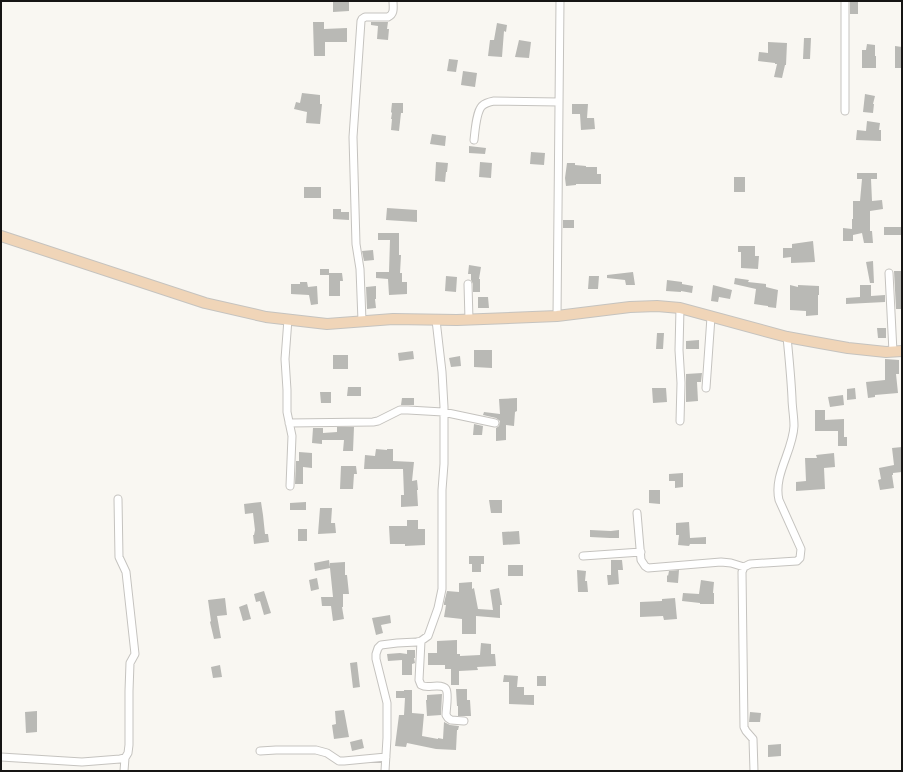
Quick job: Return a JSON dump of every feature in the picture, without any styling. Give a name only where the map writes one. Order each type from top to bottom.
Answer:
[{"type":"main road","points":[[1,236],[205,303],[266,317],[327,324],[393,319],[469,320],[557,316],[630,307],[658,306],[680,308],[787,337],[848,348],[897,352]]},
{"type":"street","points":[[362,321],[360,269],[356,244],[353,137],[361,27],[362,18],[391,16],[393,13],[393,1]]},
{"type":"street","points":[[557,316],[560,1]]},
{"type":"street","points":[[845,1],[845,111]]},
{"type":"street","points":[[474,140],[480,108],[484,104],[494,101],[559,102]]},
{"type":"street","points":[[889,273],[897,352]]},
{"type":"street","points":[[468,284],[469,320]]},
{"type":"street","points":[[680,308],[680,421]]},
{"type":"street","points":[[706,388],[711,317]]},
{"type":"street","points":[[288,319],[285,359],[287,412],[292,436],[290,486]]},
{"type":"street","points":[[386,771],[387,703],[376,654],[378,648],[382,645],[417,642],[428,636],[438,608],[442,589],[442,490],[444,464],[443,412],[442,372],[436,320]]},
{"type":"street","points":[[637,513],[641,560],[648,568],[721,562],[744,567],[750,564],[797,561],[800,558],[801,549],[781,504],[778,493],[780,475],[792,442],[794,426],[787,337]]},
{"type":"street","points":[[289,423],[373,422],[400,410],[443,412],[494,423]]},
{"type":"street","points":[[118,499],[120,557],[126,572],[135,654],[130,663],[129,745],[128,753],[125,758],[124,771]]},
{"type":"street","points":[[583,556],[640,552]]},
{"type":"street","points":[[744,567],[742,572],[743,723],[744,728],[753,739],[754,771]]},
{"type":"street","points":[[421,641],[420,685],[425,687],[444,687],[447,694],[446,715],[451,720],[464,721]]},
{"type":"street","points":[[260,751],[316,750],[327,753],[339,761],[344,762],[386,757]]},
{"type":"street","points":[[1,757],[82,762],[125,758]]},
{"type":"building","points":[[333,1],[349,1],[349,11],[333,12]]},
{"type":"building","points":[[850,2],[858,2],[858,14],[850,14]]},
{"type":"building","points":[[313,22],[324,22],[324,29],[347,28],[347,42],[325,42],[325,56],[314,56]]},
{"type":"building","points":[[371,22],[388,22],[388,40],[377,39],[378,26],[371,25]]},
{"type":"building","points":[[497,23],[507,25],[506,32],[504,31],[502,57],[488,56],[490,40],[494,40]]},
{"type":"building","points":[[804,38],[811,38],[810,59],[803,59]]},
{"type":"building","points":[[519,40],[531,42],[529,58],[515,57]]},
{"type":"building","points":[[768,42],[787,43],[786,65],[782,78],[774,77],[777,64],[758,61],[759,52],[768,53]]},
{"type":"building","points":[[867,44],[875,45],[876,68],[862,68],[862,50],[866,50]]},
{"type":"building","points":[[895,46],[902,47],[902,68],[895,68]]},
{"type":"building","points":[[449,59],[458,60],[456,72],[447,71]]},
{"type":"building","points":[[463,71],[477,73],[475,87],[461,85]]},
{"type":"building","points":[[302,93],[320,95],[320,104],[322,104],[320,124],[306,123],[307,112],[294,109],[296,102],[300,103]]},
{"type":"building","points":[[865,94],[875,96],[873,113],[863,112]]},
{"type":"building","points":[[392,103],[403,103],[403,113],[401,113],[399,131],[391,130]]},
{"type":"building","points":[[572,104],[588,104],[587,118],[594,118],[595,129],[581,130],[580,114],[572,114]]},
{"type":"building","points":[[867,121],[880,123],[879,130],[881,130],[881,141],[856,140],[857,130],[866,131]]},
{"type":"building","points":[[432,134],[446,136],[445,146],[430,144]]},
{"type":"building","points":[[469,146],[486,148],[485,154],[469,153]]},
{"type":"building","points":[[531,152],[545,153],[544,165],[530,164]]},
{"type":"building","points":[[436,162],[448,163],[445,182],[435,181]]},
{"type":"building","points":[[480,162],[492,163],[491,178],[479,177]]},
{"type":"building","points":[[567,163],[575,163],[575,165],[586,167],[597,167],[597,174],[601,174],[601,184],[576,184],[566,186],[565,178]]},
{"type":"building","points":[[857,173],[877,173],[877,179],[871,179],[872,201],[882,200],[883,209],[870,211],[870,231],[872,231],[873,243],[864,243],[862,233],[853,235],[853,241],[843,241],[843,228],[852,229],[853,201],[860,201],[862,179],[857,179]]},
{"type":"building","points":[[734,177],[745,177],[745,192],[734,192]]},
{"type":"building","points":[[304,187],[321,187],[321,198],[304,198]]},
{"type":"building","points":[[387,208],[417,210],[417,222],[386,220]]},
{"type":"building","points":[[333,209],[341,209],[341,212],[349,212],[349,220],[333,219]]},
{"type":"building","points":[[563,220],[574,220],[574,228],[563,228]]},
{"type":"building","points":[[884,227],[902,227],[902,235],[884,235]]},
{"type":"building","points":[[378,233],[399,233],[399,255],[401,255],[400,273],[402,273],[402,282],[407,282],[407,294],[389,295],[388,279],[376,278],[376,272],[389,272],[390,240],[378,240]]},
{"type":"building","points":[[813,241],[815,262],[791,263],[791,257],[783,258],[783,248],[792,248],[792,244]]},
{"type":"building","points":[[738,246],[755,246],[755,256],[759,256],[758,269],[741,268],[741,252],[738,252]]},
{"type":"building","points":[[373,250],[374,260],[364,261],[362,251]]},
{"type":"building","points":[[873,261],[874,283],[870,283],[866,262]]},
{"type":"building","points":[[469,265],[481,267],[479,279],[480,292],[473,292],[471,274],[468,274]]},
{"type":"building","points":[[320,269],[329,269],[329,273],[342,273],[343,281],[340,281],[340,296],[329,296],[329,275],[320,275]]},
{"type":"building","points":[[894,271],[902,271],[902,309],[896,309]]},
{"type":"building","points":[[633,272],[635,285],[626,285],[625,280],[607,278],[607,275]]},
{"type":"building","points":[[446,276],[457,277],[456,292],[445,291]]},
{"type":"building","points":[[589,276],[599,276],[598,289],[588,289]]},
{"type":"building","points":[[735,278],[749,280],[748,282],[766,284],[766,287],[778,290],[776,308],[754,304],[756,289],[734,284]]},
{"type":"building","points":[[667,280],[682,282],[682,284],[693,286],[692,293],[666,291]]},
{"type":"building","points":[[300,282],[307,282],[308,287],[317,286],[318,304],[311,305],[309,295],[291,294],[291,284],[300,284]]},
{"type":"building","points":[[713,285],[732,290],[730,299],[719,297],[718,302],[711,301]]},
{"type":"building","points":[[790,285],[798,287],[798,285],[819,286],[818,315],[806,316],[806,311],[790,310]]},
{"type":"building","points":[[860,285],[871,285],[871,296],[885,295],[885,302],[846,304],[846,298],[860,297]]},
{"type":"building","points":[[376,286],[376,308],[367,309],[366,287]]},
{"type":"building","points":[[478,297],[488,297],[489,308],[478,308]]},
{"type":"building","points":[[877,328],[886,328],[886,338],[878,338]]},
{"type":"building","points":[[657,333],[664,333],[663,349],[656,349]]},
{"type":"building","points":[[699,340],[699,349],[686,349],[686,341]]},
{"type":"building","points":[[474,350],[492,350],[492,368],[474,367]]},
{"type":"building","points":[[413,351],[414,359],[399,361],[398,353]]},
{"type":"building","points":[[333,355],[348,355],[348,369],[333,369]]},
{"type":"building","points":[[460,356],[461,366],[451,367],[449,358]]},
{"type":"building","points":[[885,359],[899,360],[899,374],[896,374],[898,393],[875,395],[875,397],[868,398],[866,382],[885,380]]},
{"type":"building","points":[[702,373],[701,382],[697,382],[698,401],[686,402],[686,374]]},
{"type":"building","points":[[348,387],[361,387],[361,396],[347,396]]},
{"type":"building","points":[[652,388],[666,388],[667,402],[653,403]]},
{"type":"building","points":[[855,388],[856,399],[847,400],[847,389]]},
{"type":"building","points":[[320,392],[331,392],[331,403],[321,403]]},
{"type":"building","points":[[843,395],[844,405],[830,407],[828,397]]},
{"type":"building","points":[[402,398],[414,398],[414,405],[401,405]]},
{"type":"building","points":[[517,398],[517,411],[515,412],[514,426],[506,425],[506,440],[496,441],[496,428],[499,426],[500,421],[496,418],[483,415],[484,412],[500,414],[499,399]]},
{"type":"building","points":[[815,410],[825,410],[825,420],[844,419],[844,437],[847,437],[847,446],[838,446],[838,431],[815,431]]},
{"type":"building","points":[[474,424],[483,426],[482,435],[473,435]]},
{"type":"building","points":[[337,427],[354,427],[353,451],[343,451],[344,440],[322,440],[322,444],[312,443],[313,428],[323,428],[323,433],[337,432]]},
{"type":"building","points":[[902,447],[902,472],[893,473],[892,475],[894,488],[880,490],[878,480],[881,479],[879,468],[894,465],[892,448]]},
{"type":"building","points":[[376,449],[393,449],[393,461],[414,462],[412,481],[417,480],[418,506],[401,507],[401,495],[404,495],[403,469],[364,469],[365,455],[375,456]]},
{"type":"building","points":[[299,452],[312,453],[312,468],[303,467],[303,484],[295,484],[296,461],[299,461]]},
{"type":"building","points":[[834,453],[835,467],[824,468],[825,489],[796,491],[796,482],[806,481],[805,458],[817,458],[816,455]]},
{"type":"building","points":[[341,466],[356,466],[357,474],[354,474],[353,489],[340,489]]},
{"type":"building","points":[[683,473],[683,487],[675,488],[675,481],[669,481],[669,474]]},
{"type":"building","points":[[649,490],[660,490],[660,504],[649,503]]},
{"type":"building","points":[[489,500],[502,500],[502,513],[491,513]]},
{"type":"building","points":[[261,502],[265,534],[268,534],[269,542],[254,544],[253,535],[255,530],[253,513],[245,514],[244,504]]},
{"type":"building","points":[[306,502],[306,510],[290,510],[290,503]]},
{"type":"building","points":[[320,508],[332,508],[331,523],[335,523],[336,533],[318,534]]},
{"type":"building","points":[[407,520],[418,520],[418,529],[425,529],[425,545],[405,546],[405,544],[390,544],[389,526],[407,526]]},
{"type":"building","points":[[689,522],[690,538],[706,537],[706,544],[690,544],[689,546],[678,545],[679,535],[676,535],[676,523]]},
{"type":"building","points":[[298,529],[307,529],[307,541],[298,541]]},
{"type":"building","points":[[590,530],[619,530],[619,538],[590,537]]},
{"type":"building","points":[[519,531],[520,544],[503,545],[502,532]]},
{"type":"building","points":[[469,556],[484,556],[484,564],[481,564],[481,572],[472,572],[472,564],[469,564]]},
{"type":"building","points":[[329,560],[330,567],[330,563],[345,562],[345,575],[347,575],[349,594],[343,594],[342,607],[344,619],[333,621],[331,606],[322,606],[321,597],[333,597],[330,568],[315,571],[314,563]]},
{"type":"building","points":[[611,560],[622,560],[623,570],[618,570],[619,584],[608,585],[607,575],[611,575]]},
{"type":"building","points":[[508,565],[523,565],[523,576],[508,576]]},
{"type":"building","points":[[577,570],[586,571],[585,581],[587,581],[588,592],[578,592]]},
{"type":"building","points":[[679,570],[678,583],[667,582],[667,575],[668,576],[669,571]]},
{"type":"building","points":[[317,578],[319,589],[311,591],[309,580]]},
{"type":"building","points":[[701,580],[714,582],[714,604],[700,604],[682,601],[683,593],[699,594]]},
{"type":"building","points":[[472,582],[472,589],[474,588],[478,609],[493,610],[490,590],[499,588],[502,605],[500,605],[500,618],[476,616],[476,634],[462,634],[462,619],[444,617],[446,605],[444,605],[444,603],[447,591],[459,592],[459,583]]},
{"type":"building","points":[[264,591],[271,613],[264,615],[260,601],[256,602],[254,594]]},
{"type":"building","points":[[225,598],[227,615],[217,616],[221,638],[214,639],[210,622],[208,600]]},
{"type":"building","points":[[675,598],[677,619],[664,620],[663,616],[640,617],[640,602],[662,601],[662,599]]},
{"type":"building","points":[[247,604],[251,619],[243,621],[239,607]]},
{"type":"building","points":[[390,615],[391,623],[381,625],[383,633],[376,635],[372,618]]},
{"type":"building","points":[[457,640],[457,654],[460,654],[460,656],[480,655],[481,643],[491,644],[491,654],[495,654],[496,666],[477,667],[478,670],[459,671],[459,685],[451,685],[451,669],[445,669],[445,665],[428,665],[428,653],[437,653],[437,641]]},
{"type":"building","points":[[407,650],[415,650],[415,663],[412,664],[412,675],[402,675],[402,660],[388,661],[387,654],[407,654]]},
{"type":"building","points":[[357,662],[360,687],[353,688],[350,663]]},
{"type":"building","points":[[220,665],[222,677],[213,678],[211,667]]},
{"type":"building","points":[[504,675],[518,676],[517,687],[524,687],[524,695],[534,695],[534,705],[509,704],[509,682],[503,682]]},
{"type":"building","points":[[537,676],[546,676],[546,686],[537,686]]},
{"type":"building","points":[[456,689],[467,689],[467,700],[470,700],[471,716],[458,716]]},
{"type":"building","points":[[412,690],[412,713],[424,714],[422,736],[443,739],[444,722],[450,725],[459,726],[457,730],[456,750],[436,749],[407,743],[406,747],[395,746],[399,715],[404,715],[405,698],[396,698],[396,691]]},
{"type":"building","points":[[442,694],[441,715],[427,716],[427,695]]},
{"type":"building","points":[[344,710],[349,737],[334,739],[332,725],[336,724],[335,711]]},
{"type":"building","points":[[37,711],[37,732],[26,733],[25,712]]},
{"type":"building","points":[[750,712],[761,713],[760,722],[749,722]]},
{"type":"building","points":[[362,739],[364,748],[352,751],[350,742]]},
{"type":"building","points":[[781,744],[781,756],[768,757],[768,745]]}]
